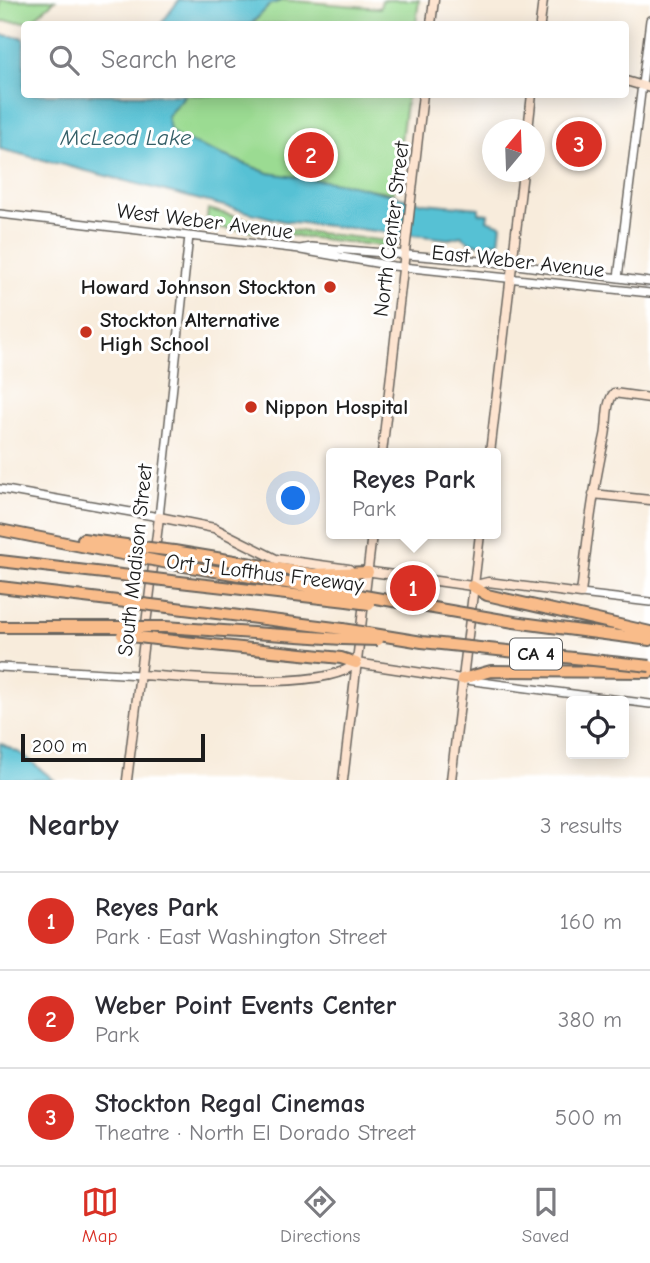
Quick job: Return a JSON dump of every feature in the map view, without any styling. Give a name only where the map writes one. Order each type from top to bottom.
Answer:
[{"type":"highway","points":[[0,530],[133,551],[174,551],[313,574],[368,572]]},
{"type":"highway","points":[[133,551],[173,564],[347,597]]},
{"type":"highway","name":"Ort J. Lofthus Freeway","points":[[0,561],[171,581],[347,597]]},
{"type":"highway","points":[[472,586],[487,595],[650,632]]},
{"type":"highway","name":"CA 4","points":[[0,587],[168,607],[343,634],[650,666]]},
{"type":"highway","name":"CA 4","points":[[347,597],[650,640]]},
{"type":"highway","name":"CA 4","points":[[0,627],[123,631],[165,627],[343,634]]},
{"type":"highway","points":[[123,631],[164,640],[341,658],[356,663]]},
{"type":"highway","points":[[462,679],[481,672],[650,673]]},
{"type":"main road","points":[[431,21],[434,0]]},
{"type":"main road","points":[[540,21],[543,0]]},
{"type":"main road","points":[[629,81],[647,83]]},
{"type":"main road","name":"North Center Street","points":[[383,448],[423,98]]},
{"type":"main road","points":[[529,119],[532,98]]},
{"type":"main road","points":[[491,448],[522,182]]},
{"type":"main road","points":[[159,517],[214,528],[276,559],[472,586],[488,582],[581,594],[593,494],[609,400],[614,393],[650,398]]},
{"type":"main road","points":[[593,494],[650,500]]},
{"type":"main road","name":"South Madison Street","points":[[127,780],[159,517]]},
{"type":"main road","points":[[343,780],[371,539]]},
{"type":"main road","points":[[451,780],[479,539]]},
{"type":"main road","points":[[140,675],[262,681],[334,676],[356,663],[462,679]]},
{"type":"street","points":[[618,278],[647,83],[650,20]]},
{"type":"street","name":"West Weber Avenue","points":[[0,214],[300,249],[311,247],[406,255]]},
{"type":"street","name":"South Madison Street","points":[[159,517],[189,236]]},
{"type":"street","name":"East Weber Avenue","points":[[300,249],[405,267],[511,276],[650,293]]},
{"type":"street","name":"East Weber Avenue","points":[[406,255],[650,282]]},
{"type":"street","points":[[0,489],[159,517]]},
{"type":"street","points":[[581,594],[650,602]]},
{"type":"street","points":[[0,667],[140,675]]},
{"type":"street","points":[[462,679],[650,704]]},
{"type":"green space","points":[[0,0],[55,0],[31,21],[0,21]]},
{"type":"green space","points":[[283,0],[380,8],[382,0],[419,0],[416,21],[255,21],[270,4]]},
{"type":"green space","points":[[182,98],[407,98],[394,193],[268,173],[177,137],[170,130],[167,116]]},
{"type":"green space","points":[[208,209],[281,229],[396,242],[391,247],[206,226]]},
{"type":"water","points":[[179,0],[283,0],[270,5],[254,21],[163,21]]},
{"type":"water","name":"McLeod Lake","points":[[0,35],[21,37],[21,98],[182,98],[167,116],[170,130],[177,137],[268,173],[352,185],[424,203],[479,208],[479,213],[488,214],[487,220],[501,225],[499,243],[492,242],[490,246],[471,243],[461,236],[449,239],[283,221],[0,149]]},
{"type":"water","points":[[0,743],[22,754],[54,780],[0,780]]},
{"type":"place","name":"Stockton Regal Cinemas","points":[[579,144]]},
{"type":"place","name":"Weber Point Events Center","points":[[311,155]]},
{"type":"place","name":"Howard Johnson Stockton","points":[[330,287]]},
{"type":"place","name":"Stockton Alternative High School","points":[[86,332]]},
{"type":"place","name":"Nippon Hospital","points":[[251,407]]},
{"type":"place","name":"Reyes Park","points":[[413,588]]}]
